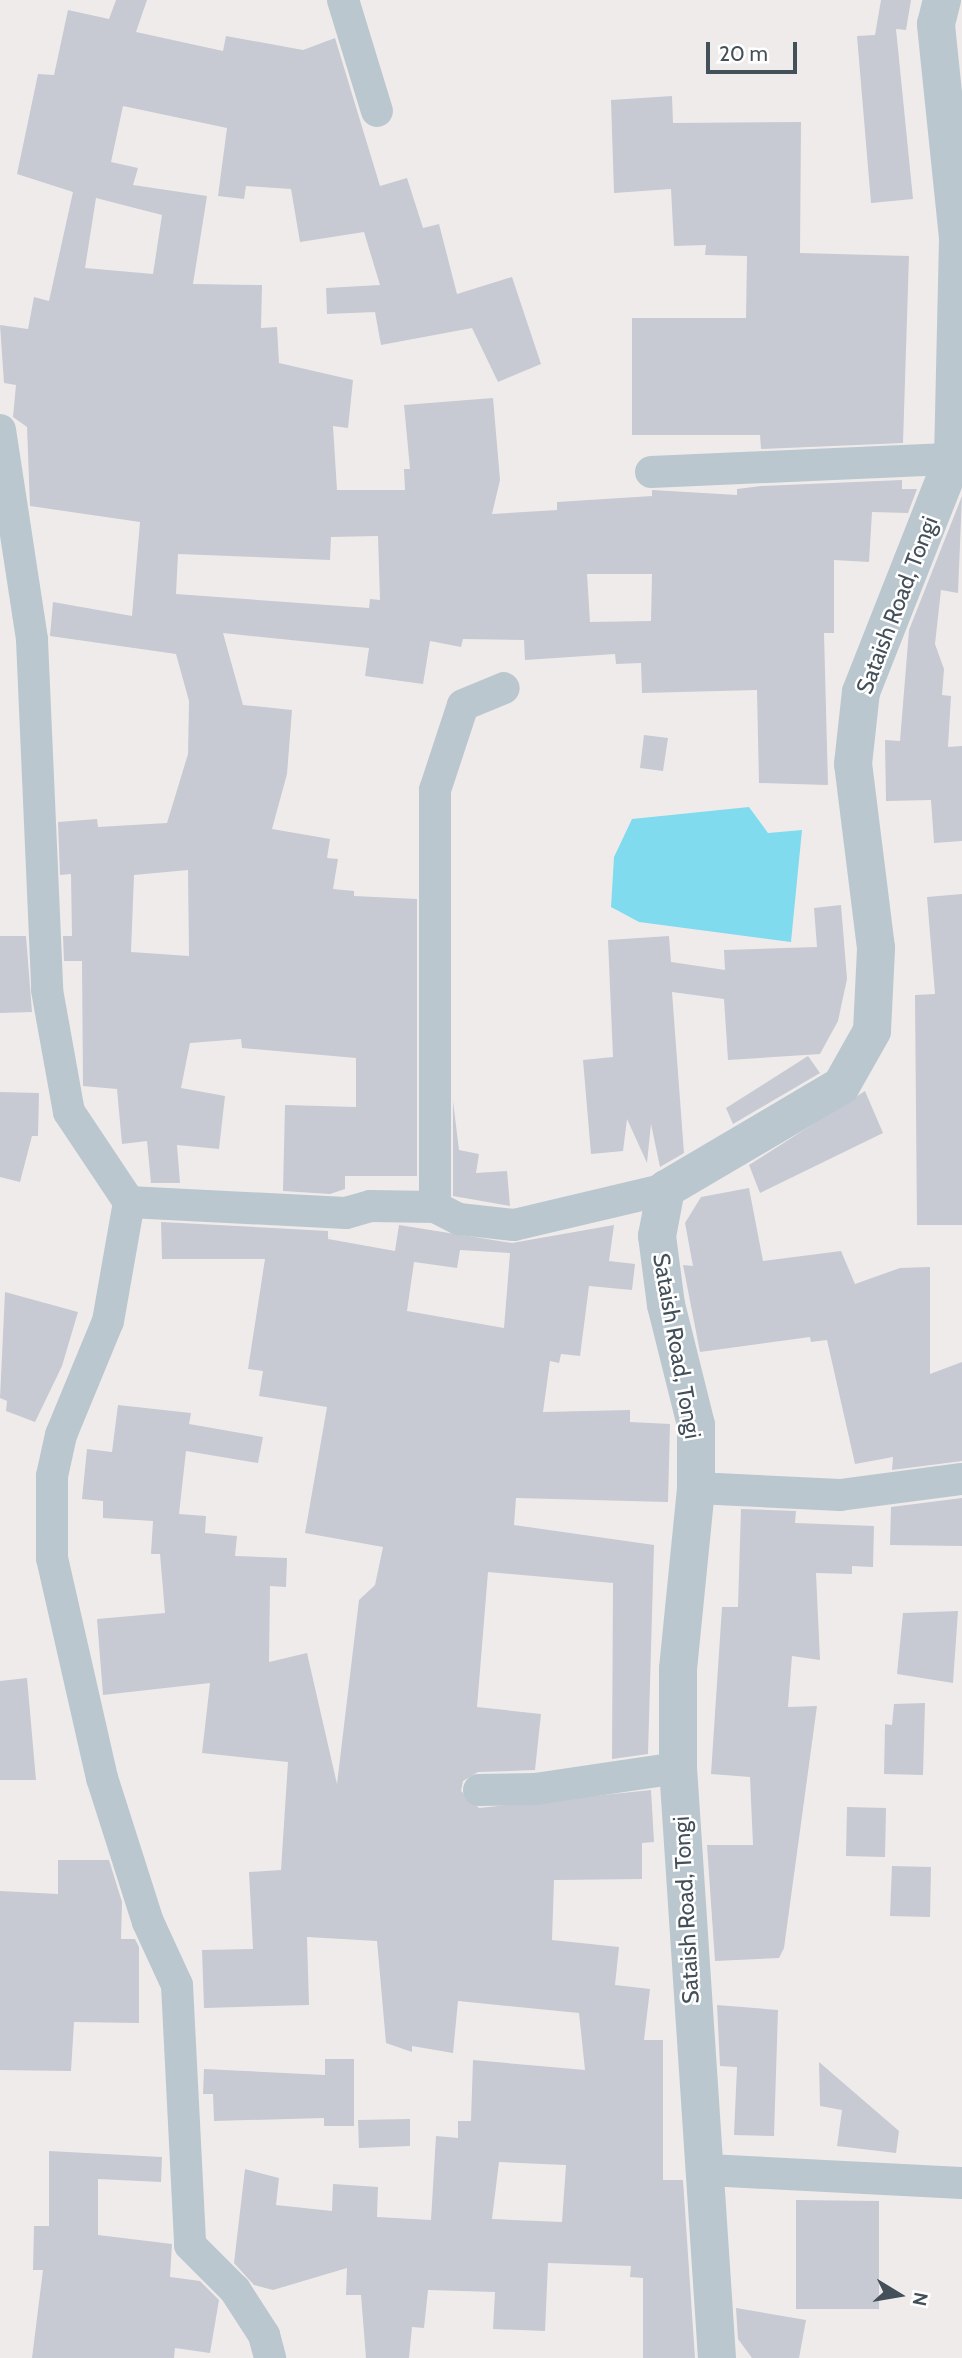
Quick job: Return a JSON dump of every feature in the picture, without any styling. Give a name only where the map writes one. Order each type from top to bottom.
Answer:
[{"type":"street","points":[[343,0],[377,111]]},
{"type":"street","name":"Sataish Road, Tongi","points":[[717,2358],[707,2170],[678,1768],[678,1670],[696,1488],[696,1425],[666,1305],[657,1236],[666,1189],[841,1086],[872,1031],[876,948],[853,764],[862,692],[953,459],[960,238],[936,24],[942,0]]},
{"type":"street","points":[[0,430],[10,566],[32,640],[47,990],[69,1112],[129,1202],[108,1321],[61,1435],[52,1476],[52,1558],[86,1683],[102,1778],[148,1922],[177,1985],[190,2245],[208,2271],[234,2290],[264,2335],[270,2358]]},
{"type":"street","points":[[651,472],[953,459]]},
{"type":"street","points":[[435,1207],[435,790],[463,705],[504,688]]},
{"type":"street","points":[[129,1202],[346,1213],[370,1206],[435,1207],[459,1219],[514,1225],[666,1189]]},
{"type":"street","points":[[696,1488],[841,1495],[962,1479]]},
{"type":"street","points":[[479,1790],[547,1787],[678,1768]]},
{"type":"street","points":[[707,2170],[962,2183]]},
{"type":"water","points":[[749,807],[768,833],[802,830],[791,942],[639,922],[611,907],[614,857],[632,819]]},
{"type":"building","points":[[116,0],[147,0],[136,32],[223,51],[226,36],[303,50],[335,38],[380,186],[407,178],[423,228],[439,224],[457,294],[512,277],[541,364],[498,382],[472,328],[381,345],[375,312],[327,314],[326,288],[380,285],[364,232],[300,242],[291,189],[246,186],[244,199],[218,196],[227,128],[123,106],[111,162],[138,168],[133,185],[207,196],[193,284],[262,285],[261,328],[277,327],[279,363],[353,380],[348,428],[333,426],[337,490],[405,490],[404,469],[410,469],[404,405],[493,398],[500,480],[492,514],[557,510],[557,502],[652,496],[652,490],[737,495],[737,489],[761,486],[902,480],[902,489],[917,489],[908,513],[872,512],[869,562],[834,560],[834,633],[824,633],[828,785],[759,783],[757,690],[642,693],[641,663],[616,664],[615,654],[525,660],[524,640],[463,639],[461,647],[430,641],[423,684],[365,676],[369,648],[223,633],[243,705],[292,710],[287,774],[272,829],[330,839],[327,858],[338,859],[333,889],[354,891],[354,896],[417,899],[417,1176],[345,1176],[345,1189],[330,1194],[283,1191],[285,1105],[356,1107],[356,1058],[242,1048],[241,1039],[190,1043],[181,1088],[225,1096],[219,1149],[177,1145],[180,1183],[151,1183],[147,1141],[122,1144],[117,1089],[83,1086],[82,961],[64,961],[63,936],[72,936],[71,874],[60,875],[58,822],[97,819],[98,827],[167,823],[188,754],[189,701],[176,654],[50,636],[53,602],[132,616],[140,522],[30,506],[27,427],[13,417],[16,385],[4,383],[0,325],[28,329],[34,297],[49,301],[73,192],[17,174],[38,74],[54,75],[68,10],[109,19]],"holes":[[[96,198],[162,215],[153,274],[85,268]],[[378,536],[380,600],[370,599],[369,608],[176,594],[178,554],[330,560],[331,537]],[[587,574],[652,574],[651,621],[590,622]],[[188,870],[189,956],[131,952],[134,875]]]},
{"type":"building","points":[[881,0],[911,0],[906,30],[896,29],[913,199],[871,203],[857,36],[875,35]]},
{"type":"building","points":[[672,96],[673,123],[801,122],[800,253],[909,256],[903,443],[761,449],[760,435],[632,435],[632,318],[746,318],[747,256],[705,255],[706,245],[674,246],[671,189],[614,193],[611,100]]},
{"type":"building","points":[[962,496],[958,593],[941,590],[935,644],[944,669],[942,695],[951,696],[948,747],[962,746],[962,841],[934,843],[931,800],[886,801],[885,740],[900,741],[909,630]]},
{"type":"building","points":[[644,735],[668,738],[663,771],[640,768]]},
{"type":"building","points":[[962,894],[962,1225],[917,1225],[915,995],[935,994],[927,897]]},
{"type":"building","points":[[841,905],[847,979],[838,1021],[820,1054],[728,1060],[724,999],[672,992],[684,1153],[660,1167],[651,1124],[647,1163],[627,1119],[623,1151],[591,1154],[583,1060],[613,1057],[608,940],[669,936],[671,962],[725,970],[724,950],[817,947],[814,908]]},
{"type":"building","points":[[0,936],[26,936],[32,1012],[0,1013]]},
{"type":"building","points":[[808,1056],[820,1073],[733,1124],[726,1108]]},
{"type":"building","points":[[865,1091],[883,1133],[760,1193],[749,1165]]},
{"type":"building","points":[[0,1092],[39,1093],[38,1136],[32,1136],[20,1182],[0,1177]]},
{"type":"building","points":[[453,1101],[459,1150],[479,1154],[476,1173],[507,1171],[510,1206],[453,1196]]},
{"type":"building","points":[[749,1188],[763,1261],[841,1251],[855,1284],[900,1268],[930,1267],[930,1374],[962,1362],[962,1461],[892,1470],[893,1457],[855,1464],[827,1340],[811,1342],[810,1337],[700,1352],[683,1265],[693,1266],[685,1223],[701,1197]]},
{"type":"building","points":[[161,1222],[328,1231],[328,1239],[395,1251],[399,1225],[512,1243],[614,1225],[609,1261],[635,1264],[632,1290],[589,1286],[580,1356],[561,1354],[559,1363],[550,1361],[543,1412],[630,1410],[630,1422],[670,1424],[668,1502],[516,1498],[514,1525],[654,1545],[648,1754],[612,1759],[613,1583],[488,1572],[477,1707],[541,1714],[535,1770],[478,1772],[463,1781],[461,1791],[479,1808],[651,1790],[654,1842],[642,1843],[642,1879],[554,1880],[552,1940],[619,1947],[615,1985],[650,1989],[644,2040],[663,2040],[663,2180],[683,2180],[695,2358],[643,2358],[643,2278],[630,2277],[631,2266],[548,2263],[545,2331],[493,2329],[495,2292],[428,2290],[424,2328],[412,2327],[409,2358],[366,2358],[361,2295],[346,2295],[347,2268],[273,2290],[254,2285],[234,2263],[245,2169],[279,2178],[276,2205],[332,2211],[333,2184],[378,2187],[377,2217],[431,2220],[436,2136],[458,2138],[458,2121],[471,2121],[473,2060],[585,2070],[579,2013],[458,2001],[453,2053],[412,2046],[412,2052],[386,2043],[377,1941],[307,1937],[309,2005],[204,2008],[202,1950],[253,1949],[249,1872],[281,1870],[288,1762],[202,1753],[210,1683],[103,1695],[97,1619],[165,1613],[160,1554],[151,1554],[153,1521],[103,1518],[103,1501],[82,1499],[87,1449],[112,1452],[118,1405],[191,1413],[189,1424],[263,1437],[258,1463],[186,1451],[179,1514],[206,1516],[205,1533],[237,1536],[235,1556],[287,1558],[286,1587],[270,1586],[269,1662],[307,1653],[337,1784],[359,1600],[375,1585],[383,1547],[305,1533],[327,1407],[259,1396],[263,1371],[248,1369],[265,1259],[162,1259]],"holes":[[[460,1250],[510,1253],[504,1328],[407,1311],[414,1262],[457,1268]],[[499,2162],[566,2165],[562,2222],[492,2219]]]},
{"type":"building","points":[[5,1292],[78,1312],[62,1366],[35,1422],[6,1411],[7,1401],[0,1398]]},
{"type":"building","points":[[962,1498],[962,1546],[890,1545],[891,1507]]},
{"type":"building","points":[[741,1509],[796,1511],[795,1523],[874,1526],[873,1567],[852,1566],[852,1574],[816,1573],[820,1660],[792,1656],[788,1707],[817,1706],[784,1948],[779,1958],[715,1961],[707,1845],[753,1845],[750,1777],[711,1774],[722,1607],[738,1607]]},
{"type":"building","points":[[958,1611],[953,1683],[897,1674],[903,1613]]},
{"type":"building","points":[[27,1678],[36,1780],[0,1780],[0,1681]]},
{"type":"building","points":[[925,1703],[923,1775],[884,1774],[885,1724],[892,1725],[894,1704]]},
{"type":"building","points":[[847,1807],[886,1808],[885,1857],[846,1856]]},
{"type":"building","points":[[58,1860],[109,1860],[122,1902],[121,1939],[135,1939],[139,1947],[139,2023],[74,2022],[71,2071],[0,2070],[0,1891],[58,1894]]},
{"type":"building","points":[[892,1866],[931,1867],[930,1917],[890,1916]]},
{"type":"building","points":[[717,2005],[778,2010],[774,2136],[734,2135],[737,2067],[720,2066]]},
{"type":"building","points":[[325,2059],[354,2059],[354,2126],[324,2126],[324,2118],[214,2121],[213,2094],[203,2094],[204,2069],[325,2075]]},
{"type":"building","points":[[819,2062],[899,2131],[896,2153],[837,2146],[842,2110],[820,2106]]},
{"type":"building","points":[[410,2119],[410,2146],[359,2148],[358,2120]]},
{"type":"building","points":[[49,2151],[162,2157],[161,2182],[98,2179],[98,2235],[172,2244],[170,2277],[200,2281],[219,2300],[210,2353],[175,2348],[174,2358],[32,2358],[43,2270],[33,2270],[34,2226],[49,2226]]},
{"type":"building","points":[[796,2200],[879,2201],[879,2309],[796,2309]]},
{"type":"building","points":[[736,2308],[806,2320],[799,2358],[752,2358],[738,2339]]}]
